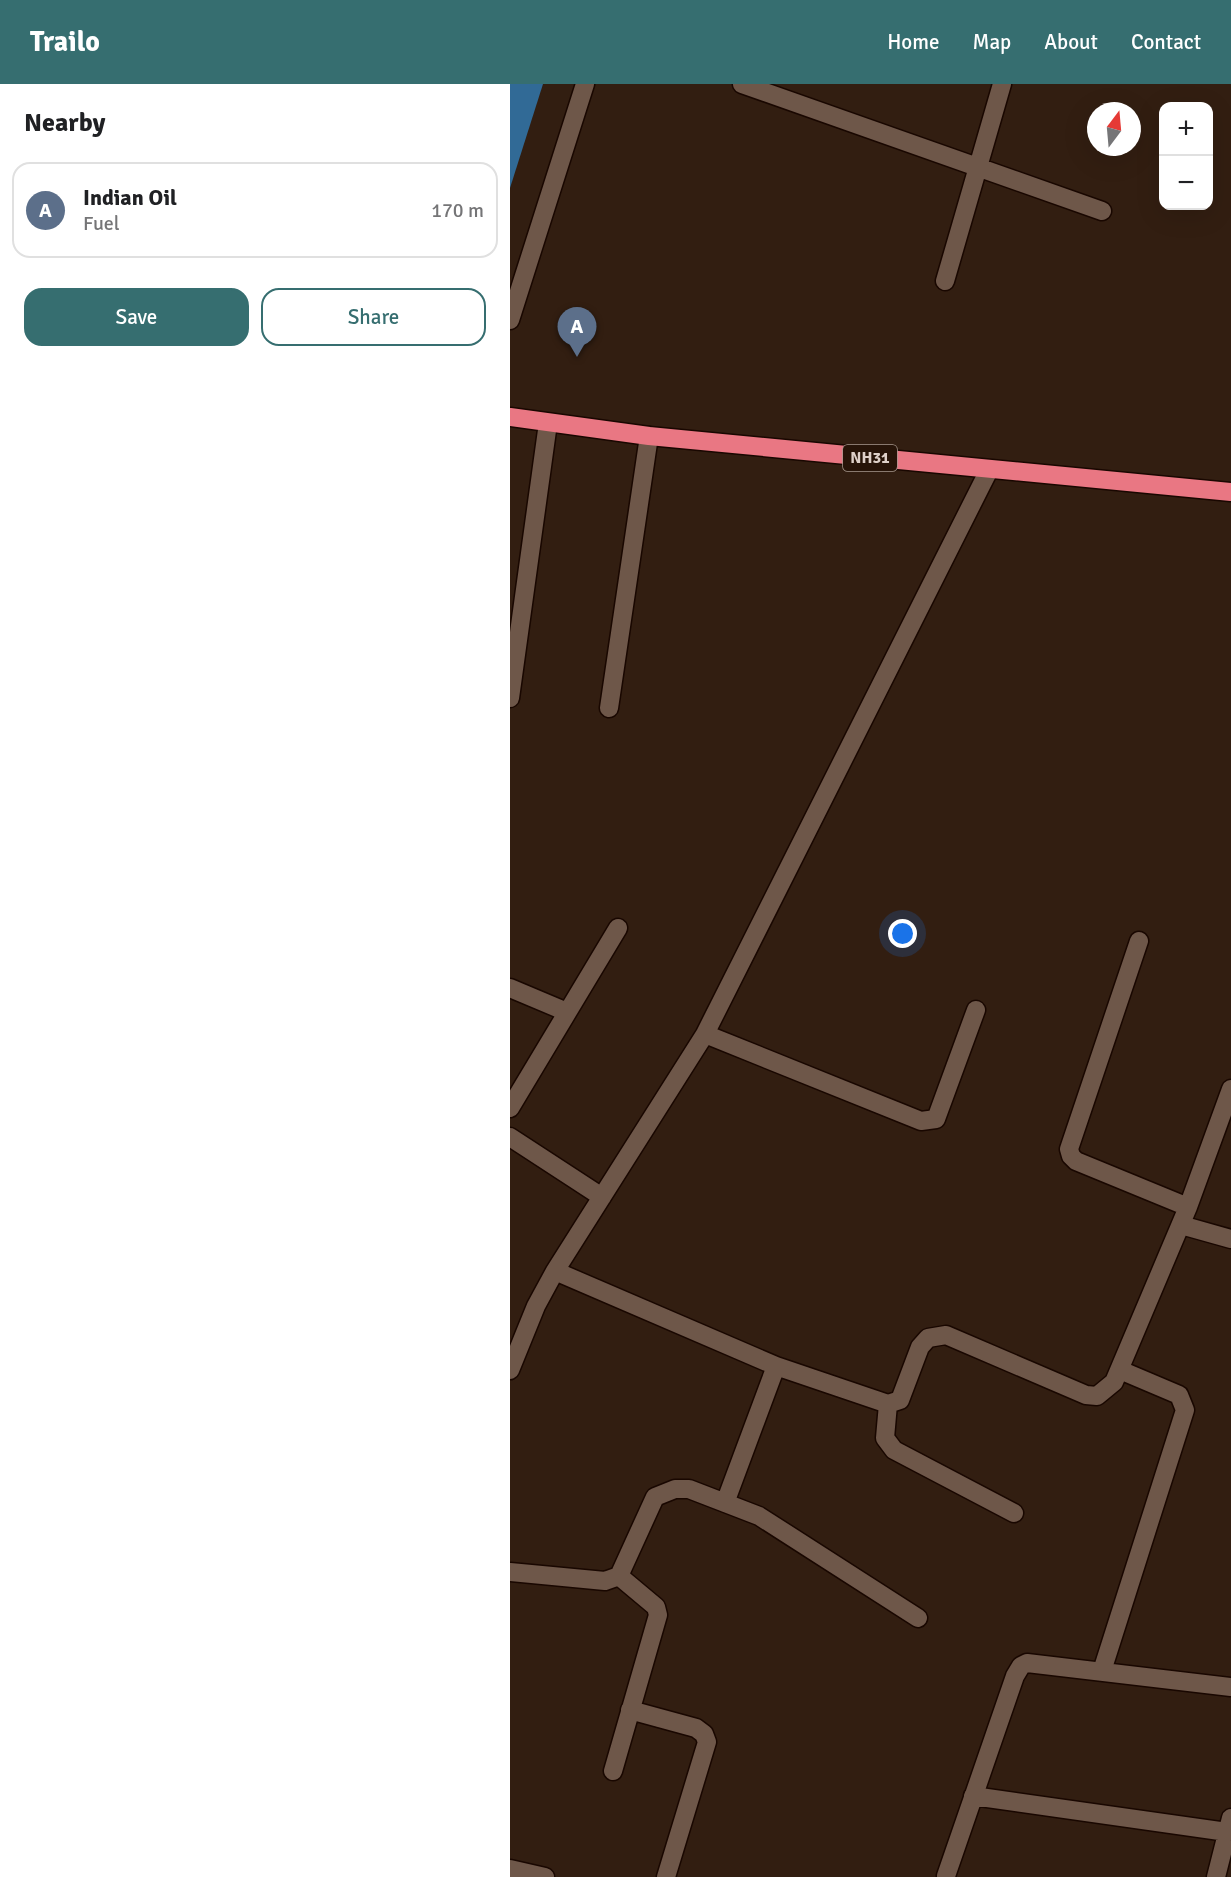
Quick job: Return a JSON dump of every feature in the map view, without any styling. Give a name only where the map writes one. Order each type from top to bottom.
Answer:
[{"type":"highway","name":"NH31","points":[[510,417],[649,436],[1231,492]]},
{"type":"street","points":[[510,320],[585,84]]},
{"type":"street","points":[[742,84],[1102,211]]},
{"type":"street","points":[[945,280],[1002,84]]},
{"type":"street","points":[[510,698],[548,423]]},
{"type":"street","points":[[609,708],[649,436]]},
{"type":"street","points":[[510,1370],[536,1306],[555,1271],[705,1034],[989,470]]},
{"type":"street","points":[[510,1108],[618,928]]},
{"type":"street","points":[[1139,941],[1070,1149],[1071,1156],[1076,1161],[1188,1207]]},
{"type":"street","points":[[510,988],[567,1012]]},
{"type":"street","points":[[705,1034],[921,1121],[936,1119],[976,1010]]},
{"type":"street","points":[[555,1271],[776,1366],[888,1404],[900,1400],[920,1347],[928,1338],[946,1335],[1086,1395],[1097,1396],[1114,1383],[1120,1370],[1181,1225],[1231,1089]]},
{"type":"street","points":[[510,1137],[602,1197]]},
{"type":"street","points":[[1181,1225],[1231,1239]]},
{"type":"street","points":[[725,1503],[776,1366]]},
{"type":"street","points":[[1102,1671],[1185,1410],[1179,1395],[1120,1370]]},
{"type":"street","points":[[888,1404],[885,1438],[894,1450],[1014,1513]]},
{"type":"street","points":[[510,1572],[605,1581],[619,1576],[655,1497],[675,1489],[689,1489],[759,1516],[786,1531],[918,1618]]},
{"type":"street","points":[[613,1771],[658,1615],[656,1607],[619,1576]]},
{"type":"street","points":[[946,1876],[1020,1666],[1027,1663],[1231,1687]]},
{"type":"street","points":[[630,1710],[696,1728],[704,1734],[707,1742],[666,1877]]},
{"type":"street","points":[[973,1796],[1229,1825],[1216,1877]]},
{"type":"street","points":[[510,1869],[545,1877]]},
{"type":"water","points":[[510,84],[543,84],[510,188]]},
{"type":"place","name":"Indian Oil","points":[[577,357]]}]
